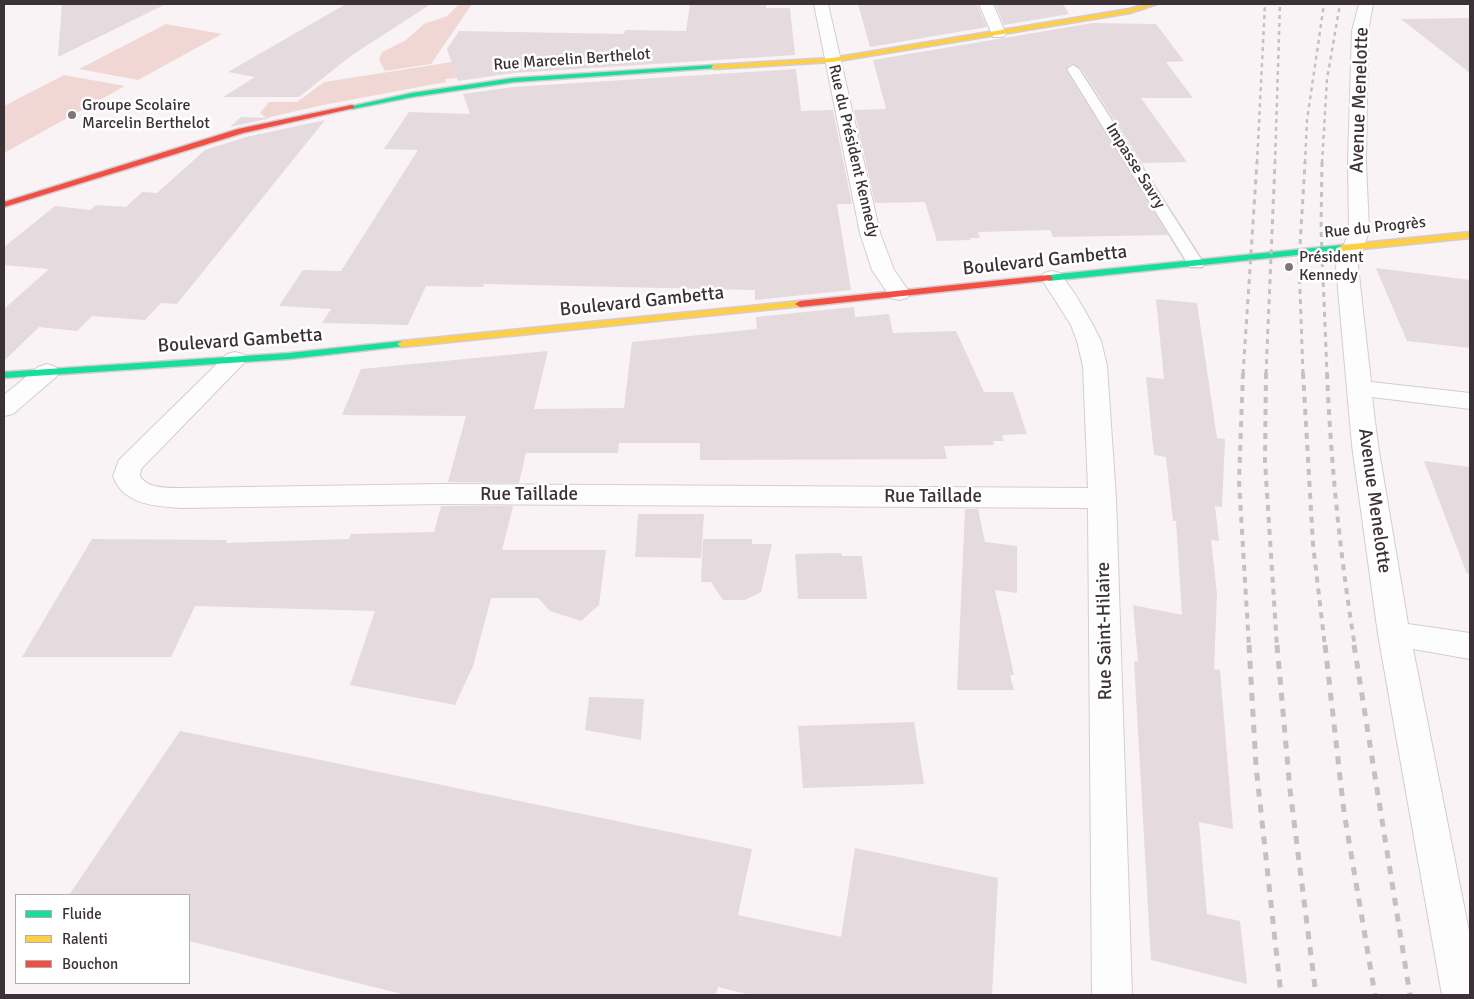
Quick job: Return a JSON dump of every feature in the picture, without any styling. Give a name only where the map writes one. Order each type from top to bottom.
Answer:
[{"type":"street","name":"Rue du Président Kennedy","points":[[821,4],[870,233],[883,270],[900,293]]},
{"type":"street","points":[[986,4],[998,34]]},
{"type":"street","name":"Rue Marcelin Berthelot","points":[[4,205],[241,132],[336,110],[404,97],[514,80],[832,60],[998,34],[1130,11],[1154,4]]},
{"type":"street","name":"Avenue Menelotte","points":[[1366,4],[1360,31],[1357,162],[1359,231],[1348,266],[1359,388],[1365,444],[1394,634],[1462,995]]},
{"type":"street","name":"Rue du Progrès","points":[[1284,255],[1470,235]]},
{"type":"street","name":"Boulevard Gambetta","points":[[4,375],[289,356],[1284,255]]},
{"type":"street","name":"Rue Saint-Hilaire","points":[[1052,278],[1064,294],[1082,325],[1093,352],[1096,366],[1102,498],[1112,995]]},
{"type":"street","name":"Rue Taillade","points":[[235,359],[128,466],[125,473],[126,480],[132,486],[140,492],[152,495],[182,498],[441,494],[1102,498]]},
{"type":"street","points":[[4,408],[47,372]]},
{"type":"street","points":[[1359,388],[1470,401]]},
{"type":"street","points":[[1394,634],[1470,646]]},
{"type":"lane","name":"Impasse Savry","points":[[1073,69],[1196,264]]},
{"type":"shaded area","points":[[459,4],[472,4],[431,64],[385,71],[379,60],[382,52],[406,40],[424,24],[447,16]]},
{"type":"shaded area","points":[[166,24],[222,34],[138,80],[79,69]]},
{"type":"shaded area","points":[[452,62],[457,78],[445,79],[446,82],[323,105],[266,118],[260,113],[269,102],[297,102],[324,82]]},
{"type":"shaded area","points":[[64,75],[125,86],[4,153],[4,106]]},
{"type":"building","points":[[62,4],[166,4],[58,57]]},
{"type":"building","points":[[346,4],[431,4],[352,55],[299,97],[223,97],[255,77],[228,72]]},
{"type":"building","points":[[690,4],[766,4],[766,8],[790,8],[795,55],[514,73],[458,81],[447,49],[459,31],[624,34],[625,30],[686,31]]},
{"type":"building","points":[[858,4],[977,4],[987,27],[870,47]]},
{"type":"building","points":[[995,4],[1063,4],[1069,14],[1004,25]]},
{"type":"building","points":[[1470,18],[1470,73],[1401,19]]},
{"type":"building","points":[[1093,23],[1156,24],[1184,61],[1166,62],[1193,98],[1141,98],[1187,162],[1142,163],[1081,68],[1072,63],[1065,69],[1168,235],[1053,237],[1050,230],[978,232],[980,238],[937,241],[925,202],[875,203],[854,110],[886,109],[873,60]]},
{"type":"building","points":[[796,69],[801,111],[833,110],[852,204],[837,204],[851,290],[755,300],[755,290],[484,284],[483,287],[426,286],[408,325],[322,323],[331,309],[279,306],[303,270],[341,271],[418,150],[384,149],[409,112],[470,114],[463,94],[514,87]]},
{"type":"building","points":[[241,117],[271,118],[230,127]]},
{"type":"building","points":[[325,120],[177,304],[161,303],[145,320],[92,316],[77,331],[39,327],[4,361],[4,309],[49,269],[4,265],[4,247],[55,206],[90,210],[96,205],[126,207],[142,192],[157,193],[205,150],[246,137]]},
{"type":"building","points":[[1376,268],[1470,280],[1470,348],[1407,341]]},
{"type":"building","points":[[1156,299],[1197,303],[1217,438],[1225,439],[1222,507],[1215,506],[1219,541],[1211,540],[1217,594],[1214,669],[1220,670],[1233,829],[1199,822],[1207,914],[1240,921],[1247,984],[1151,960],[1134,661],[1138,662],[1133,605],[1182,615],[1176,521],[1173,521],[1166,457],[1154,455],[1146,377],[1164,379]]},
{"type":"building","points":[[854,307],[855,317],[889,314],[893,333],[956,331],[984,392],[1013,392],[1027,434],[1002,435],[1004,441],[993,441],[994,445],[944,446],[947,459],[700,460],[700,443],[619,443],[618,453],[526,453],[519,483],[448,482],[466,416],[342,415],[361,369],[548,351],[534,409],[624,408],[632,342],[757,329],[756,317]]},
{"type":"building","points":[[1424,461],[1470,467],[1470,573],[1467,574]]},
{"type":"building","points":[[441,506],[513,506],[502,550],[606,550],[599,605],[581,621],[550,611],[538,598],[491,598],[473,666],[455,705],[350,685],[375,611],[195,606],[171,657],[22,657],[92,539],[227,540],[226,543],[349,539],[351,534],[434,532]]},
{"type":"building","points":[[965,509],[978,509],[985,542],[1017,546],[1017,593],[995,590],[1014,675],[1010,675],[1014,690],[957,690]]},
{"type":"building","points":[[638,514],[704,514],[701,558],[635,557]]},
{"type":"building","points":[[703,539],[752,539],[752,544],[772,544],[761,592],[745,600],[723,600],[711,582],[701,582]]},
{"type":"building","points":[[841,553],[842,556],[862,556],[867,599],[798,599],[795,554]]},
{"type":"building","points":[[589,697],[644,699],[641,740],[585,730]]},
{"type":"building","points":[[914,722],[924,784],[803,788],[798,726]]},
{"type":"building","points":[[180,731],[752,849],[738,915],[841,937],[855,848],[998,878],[992,995],[751,995],[718,987],[716,995],[406,995],[190,941],[190,894],[70,894]]},
{"type":"railway","points":[[1257,163],[1265,4]]},
{"type":"railway","points":[[1275,163],[1280,4]]},
{"type":"railway","points":[[1305,163],[1307,120],[1324,4]]},
{"type":"railway","points":[[1322,163],[1327,79],[1340,4]]},
{"type":"railway","points":[[1243,374],[1257,162]]},
{"type":"railway","points":[[1266,374],[1275,162]]},
{"type":"railway","points":[[1303,374],[1299,263],[1305,162]]},
{"type":"railway","points":[[1322,162],[1321,229],[1327,374]]},
{"type":"railway","points":[[1243,373],[1239,481],[1249,647]]},
{"type":"railway","points":[[1266,373],[1265,462],[1277,647]]},
{"type":"railway","points":[[1303,373],[1313,544],[1325,647]]},
{"type":"railway","points":[[1327,373],[1337,510],[1355,647]]},
{"type":"railway","points":[[1249,645],[1256,766],[1281,995]]},
{"type":"railway","points":[[1277,645],[1290,790],[1316,995]]},
{"type":"railway","points":[[1325,645],[1344,812],[1375,995]]},
{"type":"railway","points":[[1354,645],[1410,995]]},
{"type":"traffic: fast","points":[[352,107],[412,95],[514,80],[714,67]]},
{"type":"traffic: fast","points":[[1049,278],[1342,248]]},
{"type":"traffic: fast","points":[[4,375],[289,356],[402,344]]},
{"type":"traffic: slow","points":[[714,67],[832,60],[1130,11],[1154,4]]},
{"type":"traffic: slow","points":[[1342,248],[1470,235]]},
{"type":"traffic: slow","points":[[402,344],[800,304]]},
{"type":"traffic: jam","points":[[4,205],[241,131],[352,107]]},
{"type":"traffic: jam","points":[[800,304],[1049,278]]},
{"type":"place","name":"Groupe Scolaire Marcelin Berthelot","points":[[72,115]]},
{"type":"place","name":"Président Kennedy","points":[[1289,267]]}]
